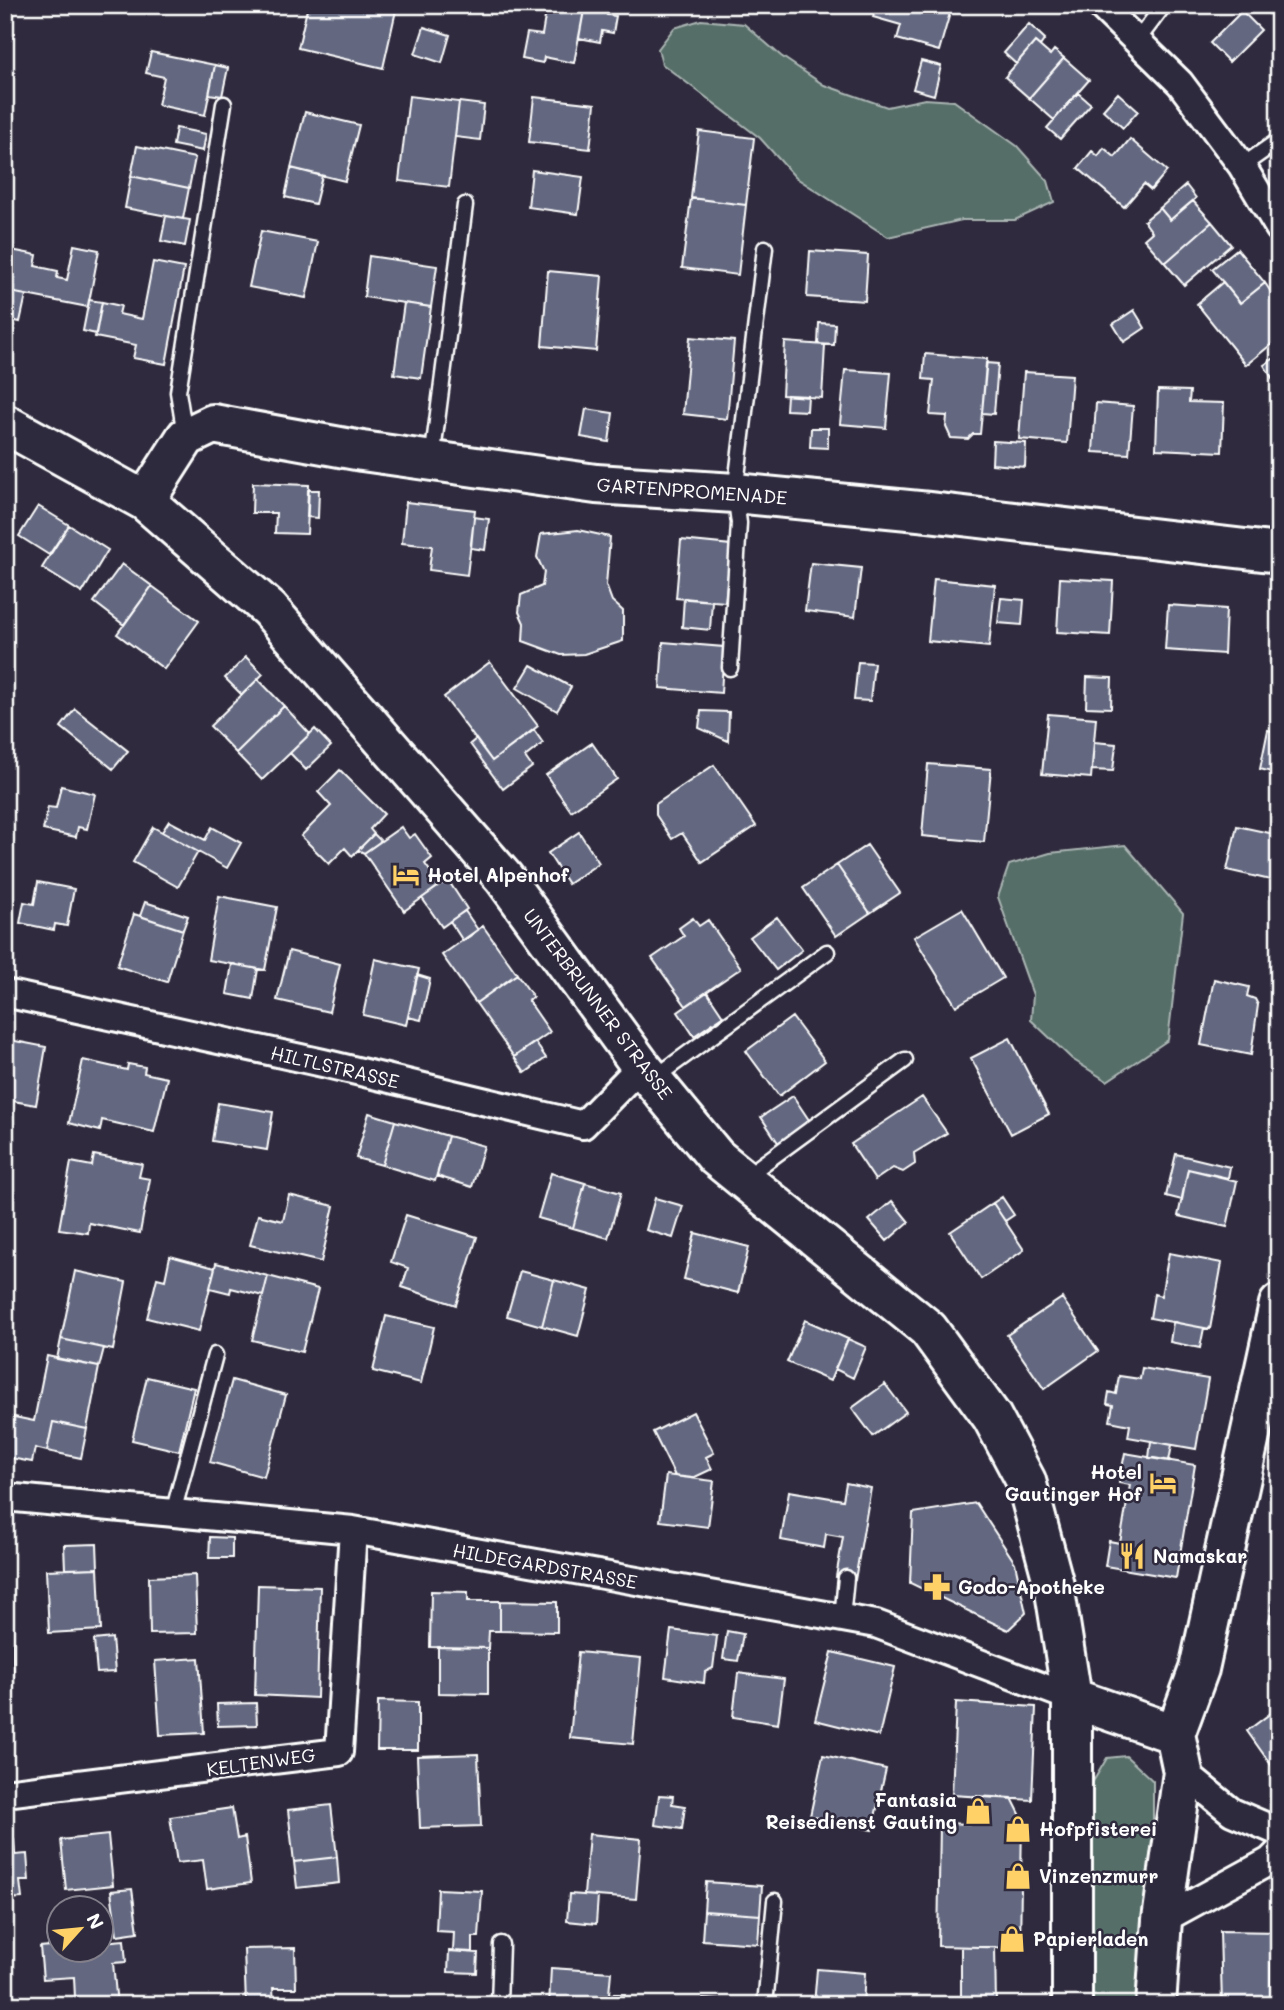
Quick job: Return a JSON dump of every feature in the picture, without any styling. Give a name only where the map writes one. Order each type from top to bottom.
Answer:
[{"type":"street","points":[[1100,5],[1180,83],[1242,166],[1279,228]]},
{"type":"street","name":"UNTERBRUNNER STRASSE","points":[[5,424],[145,501],[269,609],[503,878],[647,1073],[716,1157],[928,1329],[992,1417],[1026,1481],[1054,1584],[1072,1698],[1072,2005]]},
{"type":"street","name":"GARTENPROMENADE","points":[[186,437],[213,424],[431,461],[596,484],[735,493],[1279,553]]},
{"type":"street","points":[[145,501],[186,437]]},
{"type":"street","name":"HILTLSTRASSE","points":[[5,993],[583,1125],[647,1073]]},
{"type":"street","points":[[1156,2005],[1163,1920],[1183,1772],[1175,1734],[1199,1668],[1279,1304]]},
{"type":"street","name":"HILDEGARDSTRASSE","points":[[5,1497],[353,1530],[876,1624],[1072,1698]]},
{"type":"street","name":"KELTENWEG","points":[[5,1793],[339,1752],[353,1530]]},
{"type":"street","points":[[1072,1698],[1175,1734]]},
{"type":"street","points":[[1183,1772],[1232,1812],[1279,1832]]},
{"type":"street","points":[[1163,1920],[1270,1861],[1279,1852]]},
{"type":"lane","points":[[1137,41],[1164,5]]},
{"type":"lane","points":[[186,437],[178,392],[224,104]]},
{"type":"lane","points":[[1242,166],[1279,140]]},
{"type":"lane","points":[[431,461],[465,205]]},
{"type":"lane","points":[[730,668],[738,523],[735,493],[765,248]]},
{"type":"lane","points":[[647,1073],[827,953]]},
{"type":"lane","points":[[743,1178],[905,1060]]},
{"type":"lane","points":[[173,1513],[215,1355]]},
{"type":"lane","points":[[842,1618],[846,1578]]},
{"type":"lane","points":[[765,2005],[775,1901]]},
{"type":"lane","points":[[499,2005],[501,1944]]},
{"type":"green space","points":[[701,20],[744,24],[781,56],[824,85],[887,107],[925,99],[954,101],[1017,146],[1048,181],[1054,202],[1015,220],[962,220],[888,237],[795,177],[760,138],[662,64],[658,49],[674,28]]},
{"type":"green space","points":[[1125,845],[1183,913],[1168,1040],[1107,1081],[1072,1059],[1031,1020],[1033,995],[998,897],[1009,865],[1050,853]]},
{"type":"green space","points":[[1126,1756],[1153,1781],[1153,1839],[1137,2005],[1086,2005],[1091,1785],[1107,1758]]},
{"type":"building","points":[[308,5],[397,6],[383,68],[298,48]]},
{"type":"building","points":[[547,5],[585,5],[574,63],[544,57],[543,63],[522,59],[527,33],[542,35]]},
{"type":"building","points":[[585,5],[609,5],[607,15],[616,16],[613,33],[602,31],[600,42],[579,38]]},
{"type":"building","points":[[876,5],[923,5],[950,13],[939,51],[897,39],[901,25],[873,17]]},
{"type":"building","points":[[1242,11],[1261,30],[1229,62],[1210,43]]},
{"type":"building","points":[[5,17],[12,19],[5,51]]},
{"type":"building","points":[[1029,24],[1045,39],[1040,46],[1035,42],[1016,64],[1004,53]]},
{"type":"building","points":[[424,27],[450,35],[442,63],[415,54]]},
{"type":"building","points":[[1035,42],[1050,55],[1054,50],[1064,58],[1029,98],[1005,77]]},
{"type":"building","points":[[151,52],[215,65],[205,115],[158,105],[164,77],[146,73]]},
{"type":"building","points":[[1064,58],[1089,80],[1054,120],[1029,98]]},
{"type":"building","points":[[921,61],[941,66],[934,95],[913,89]]},
{"type":"building","points":[[215,65],[228,68],[222,96],[209,94]]},
{"type":"building","points":[[1078,93],[1091,104],[1060,139],[1047,128]]},
{"type":"building","points":[[1118,93],[1138,111],[1123,128],[1103,110]]},
{"type":"building","points":[[409,96],[459,102],[449,187],[399,181]]},
{"type":"building","points":[[534,97],[595,104],[590,149],[529,142]]},
{"type":"building","points":[[459,102],[484,105],[480,140],[455,137]]},
{"type":"building","points":[[305,112],[359,125],[345,181],[291,168]]},
{"type":"building","points":[[176,128],[206,134],[203,151],[173,145]]},
{"type":"building","points":[[699,131],[754,138],[746,205],[691,198]]},
{"type":"building","points":[[1130,139],[1167,171],[1151,190],[1144,184],[1124,207],[1078,168],[1092,151],[1098,156],[1104,148],[1115,157]]},
{"type":"building","points":[[137,146],[195,158],[189,188],[131,176]]},
{"type":"building","points":[[291,168],[322,176],[315,204],[285,197]]},
{"type":"building","points":[[532,170],[583,177],[578,214],[528,207]]},
{"type":"building","points":[[131,176],[189,188],[183,219],[125,208]]},
{"type":"building","points":[[1186,185],[1196,198],[1170,220],[1160,208]]},
{"type":"building","points":[[691,198],[746,205],[738,275],[682,268]]},
{"type":"building","points":[[1193,201],[1212,222],[1165,263],[1144,239],[1152,232],[1144,221],[1160,208],[1170,220]]},
{"type":"building","points":[[166,216],[190,220],[185,246],[161,241]]},
{"type":"building","points":[[1212,222],[1231,245],[1184,285],[1165,263]]},
{"type":"building","points":[[261,231],[318,242],[306,298],[249,287]]},
{"type":"building","points":[[74,245],[99,250],[88,307],[5,291],[11,250],[37,255],[35,266],[58,271],[57,278],[67,280]]},
{"type":"building","points":[[1237,249],[1265,283],[1240,303],[1212,269]]},
{"type":"building","points":[[810,251],[868,255],[865,301],[807,297]]},
{"type":"building","points":[[369,256],[437,266],[431,307],[364,297]]},
{"type":"building","points":[[153,262],[184,268],[166,364],[133,358],[136,345],[95,337],[102,302],[121,306],[119,314],[142,319]]},
{"type":"building","points":[[548,271],[602,276],[596,351],[542,346]]},
{"type":"building","points":[[1223,282],[1240,303],[1265,283],[1279,304],[1279,338],[1246,365],[1197,304]]},
{"type":"building","points":[[5,291],[26,295],[20,322],[5,319]]},
{"type":"building","points":[[89,300],[102,302],[96,334],[83,331]]},
{"type":"building","points":[[404,303],[431,307],[421,378],[394,374]]},
{"type":"building","points":[[1134,310],[1145,328],[1124,342],[1113,324]]},
{"type":"building","points":[[819,323],[835,324],[834,345],[818,344]]},
{"type":"building","points":[[690,337],[734,341],[727,419],[683,414]]},
{"type":"building","points":[[785,342],[825,345],[822,398],[782,395]]},
{"type":"building","points":[[925,354],[987,359],[980,434],[973,434],[968,439],[951,438],[946,427],[947,416],[930,415],[934,380],[923,379]]},
{"type":"building","points":[[1279,355],[1279,389],[1264,365]]},
{"type":"building","points":[[986,363],[998,364],[994,414],[982,413]]},
{"type":"building","points":[[845,370],[891,373],[886,428],[840,424]]},
{"type":"building","points":[[1024,372],[1072,375],[1067,443],[1019,439]]},
{"type":"building","points":[[1158,390],[1190,391],[1189,402],[1224,403],[1222,452],[1156,449]]},
{"type":"building","points":[[787,395],[808,396],[807,411],[786,410]]},
{"type":"building","points":[[1096,403],[1133,406],[1129,454],[1093,452]]},
{"type":"building","points":[[586,409],[613,413],[609,442],[581,437]]},
{"type":"building","points":[[811,428],[828,428],[828,448],[810,447]]},
{"type":"building","points":[[993,441],[1026,443],[1025,467],[992,464]]},
{"type":"building","points":[[253,483],[309,485],[307,534],[275,533],[276,513],[252,513]]},
{"type":"building","points":[[308,490],[319,490],[318,518],[307,517]]},
{"type":"building","points":[[406,502],[475,510],[467,575],[429,570],[432,546],[402,543]]},
{"type":"building","points":[[38,506],[69,525],[49,555],[19,536]]},
{"type":"building","points":[[474,517],[489,519],[485,550],[471,548]]},
{"type":"building","points":[[69,525],[108,550],[82,593],[42,568]]},
{"type":"building","points":[[578,530],[610,537],[606,585],[612,601],[623,611],[623,641],[584,654],[561,655],[523,641],[524,623],[519,612],[521,595],[542,586],[544,572],[537,557],[541,534]]},
{"type":"building","points":[[681,540],[731,545],[725,602],[676,598]]},
{"type":"building","points":[[811,563],[861,568],[855,617],[805,611]]},
{"type":"building","points":[[122,564],[152,586],[124,625],[94,602]]},
{"type":"building","points":[[1060,578],[1113,581],[1110,635],[1057,632]]},
{"type":"building","points":[[934,579],[995,585],[989,647],[928,641]]},
{"type":"building","points":[[152,586],[199,621],[164,669],[117,634]]},
{"type":"building","points":[[684,598],[712,601],[710,630],[682,627]]},
{"type":"building","points":[[1001,598],[1024,600],[1022,625],[998,623]]},
{"type":"building","points":[[1168,605],[1226,609],[1224,654],[1165,650]]},
{"type":"building","points":[[663,642],[724,647],[721,693],[660,688]]},
{"type":"building","points":[[246,657],[263,674],[242,695],[225,678]]},
{"type":"building","points":[[490,662],[538,726],[492,761],[444,697]]},
{"type":"building","points":[[858,662],[874,663],[870,701],[854,700]]},
{"type":"building","points":[[531,665],[571,687],[557,711],[517,688]]},
{"type":"building","points":[[1087,677],[1112,678],[1111,708],[1086,707]]},
{"type":"building","points":[[258,679],[284,706],[236,753],[210,726]]},
{"type":"building","points":[[284,706],[310,734],[262,780],[236,753]]},
{"type":"building","points":[[75,709],[128,751],[113,769],[61,727]]},
{"type":"building","points":[[701,711],[729,712],[728,741],[699,728]]},
{"type":"building","points":[[1048,714],[1096,718],[1091,778],[1042,774]]},
{"type":"building","points":[[315,729],[331,746],[306,770],[290,753]]},
{"type":"building","points":[[534,730],[543,743],[525,757],[532,767],[503,789],[470,744],[476,739],[492,761]]},
{"type":"building","points":[[1268,730],[1279,732],[1279,774],[1260,769]]},
{"type":"building","points":[[1094,742],[1116,744],[1113,771],[1092,770]]},
{"type":"building","points":[[592,743],[617,779],[571,811],[546,775]]},
{"type":"building","points":[[928,764],[991,769],[984,842],[922,836]]},
{"type":"building","points":[[714,765],[756,826],[702,862],[682,833],[672,839],[656,815],[656,804]]},
{"type":"building","points":[[340,770],[384,814],[370,829],[374,834],[352,856],[345,848],[329,864],[301,836],[331,806],[318,792]]},
{"type":"building","points":[[61,786],[95,794],[87,829],[78,827],[76,837],[43,830],[48,807],[56,808]]},
{"type":"building","points":[[169,821],[205,840],[212,827],[241,843],[227,868],[162,832]]},
{"type":"building","points":[[1237,826],[1279,835],[1279,882],[1227,870]]},
{"type":"building","points":[[153,827],[198,852],[178,887],[133,862]]},
{"type":"building","name":"Hotel Alpenhof","points":[[401,827],[409,838],[415,834],[432,858],[425,864],[440,885],[404,911],[364,853]]},
{"type":"building","points":[[579,832],[599,863],[568,884],[548,853]]},
{"type":"building","points":[[374,834],[381,841],[364,853],[358,850]]},
{"type":"building","points":[[867,845],[900,893],[870,913],[837,865]]},
{"type":"building","points":[[837,865],[870,913],[836,936],[803,888]]},
{"type":"building","points":[[448,880],[467,909],[442,927],[422,898]]},
{"type":"building","points":[[38,882],[74,889],[67,926],[55,924],[54,930],[20,923],[24,902],[34,904]]},
{"type":"building","points":[[219,896],[277,907],[265,970],[208,960]]},
{"type":"building","points":[[145,902],[188,916],[183,930],[140,916]]},
{"type":"building","points":[[962,909],[1003,978],[956,1006],[914,937]]},
{"type":"building","points":[[465,911],[478,930],[463,941],[450,921]]},
{"type":"building","points":[[134,914],[183,930],[167,982],[117,966]]},
{"type":"building","points":[[777,917],[802,950],[776,970],[750,937]]},
{"type":"building","points":[[693,918],[699,926],[708,920],[741,968],[686,1006],[652,958],[684,936],[679,928]]},
{"type":"building","points":[[483,926],[517,974],[476,1003],[442,955]]},
{"type":"building","points":[[289,951],[340,964],[329,1012],[277,1000]]},
{"type":"building","points":[[375,959],[419,969],[406,1025],[363,1015]]},
{"type":"building","points":[[232,964],[258,969],[253,999],[227,994]]},
{"type":"building","points":[[517,974],[533,997],[528,1000],[550,1032],[514,1057],[476,1003]]},
{"type":"building","points":[[417,975],[430,979],[421,1020],[408,1017]]},
{"type":"building","points":[[1214,979],[1249,987],[1247,996],[1255,999],[1258,1005],[1251,1055],[1201,1045]]},
{"type":"building","points":[[707,992],[723,1016],[694,1036],[678,1012]]},
{"type":"building","points":[[792,1017],[825,1061],[779,1096],[746,1051]]},
{"type":"building","points":[[1010,1038],[1049,1114],[1011,1134],[971,1058]]},
{"type":"building","points":[[5,1039],[46,1047],[36,1105],[13,1101],[5,1144]]},
{"type":"building","points":[[535,1042],[546,1058],[525,1073],[514,1057]]},
{"type":"building","points":[[83,1060],[127,1070],[128,1064],[145,1067],[144,1073],[167,1078],[154,1132],[102,1120],[100,1131],[69,1123]]},
{"type":"building","points":[[793,1096],[811,1123],[779,1144],[761,1117]]},
{"type":"building","points":[[922,1097],[947,1133],[914,1153],[915,1164],[903,1172],[893,1168],[875,1180],[851,1144]]},
{"type":"building","points":[[218,1103],[273,1112],[267,1150],[212,1141]]},
{"type":"building","points":[[369,1113],[395,1121],[382,1165],[356,1158]]},
{"type":"building","points":[[395,1121],[448,1136],[435,1181],[382,1165]]},
{"type":"building","points":[[448,1136],[484,1146],[472,1187],[437,1176]]},
{"type":"building","points":[[1176,1154],[1230,1167],[1228,1178],[1188,1169],[1182,1200],[1166,1196]]},
{"type":"building","points":[[94,1155],[142,1164],[139,1177],[150,1179],[140,1233],[89,1223],[88,1233],[59,1229],[71,1162],[92,1166]]},
{"type":"building","points":[[1188,1169],[1237,1181],[1227,1227],[1178,1216]]},
{"type":"building","points":[[551,1173],[585,1183],[573,1228],[538,1218]]},
{"type":"building","points":[[585,1183],[621,1193],[608,1238],[573,1228]]},
{"type":"building","points":[[289,1195],[334,1206],[321,1262],[250,1245],[258,1215],[283,1221]]},
{"type":"building","points":[[1002,1197],[1014,1215],[1005,1221],[993,1203]]},
{"type":"building","points":[[655,1198],[683,1206],[673,1238],[646,1230]]},
{"type":"building","points":[[892,1201],[909,1222],[887,1241],[869,1220]]},
{"type":"building","points":[[993,1203],[1024,1250],[981,1279],[950,1232]]},
{"type":"building","points":[[406,1215],[477,1237],[456,1305],[402,1287],[408,1268],[391,1262]]},
{"type":"building","points":[[695,1233],[749,1247],[738,1293],[684,1279]]},
{"type":"building","points":[[1169,1253],[1222,1263],[1210,1329],[1150,1318],[1154,1294],[1161,1296]]},
{"type":"building","points":[[170,1256],[215,1268],[199,1331],[147,1318],[157,1278],[165,1280]]},
{"type":"building","points":[[216,1263],[268,1276],[263,1296],[231,1288],[230,1293],[210,1288]]},
{"type":"building","points":[[75,1271],[126,1282],[113,1350],[61,1339]]},
{"type":"building","points":[[520,1271],[554,1280],[542,1326],[507,1316]]},
{"type":"building","points":[[268,1276],[318,1289],[302,1352],[252,1340]]},
{"type":"building","points":[[554,1280],[590,1290],[578,1336],[542,1326]]},
{"type":"building","points":[[1062,1298],[1098,1351],[1044,1389],[1007,1335]]},
{"type":"building","points":[[386,1316],[434,1327],[421,1383],[373,1371]]},
{"type":"building","points":[[805,1320],[848,1339],[830,1381],[787,1362]]},
{"type":"building","points":[[1173,1322],[1204,1328],[1200,1348],[1170,1342]]},
{"type":"building","points":[[61,1339],[104,1348],[99,1367],[57,1359]]},
{"type":"building","points":[[848,1339],[866,1347],[853,1378],[835,1369]]},
{"type":"building","points":[[47,1356],[99,1367],[87,1429],[53,1422],[47,1451],[35,1448],[32,1462],[5,1457],[5,1415],[34,1421]]},
{"type":"building","points":[[1142,1368],[1208,1379],[1196,1449],[1128,1437],[1130,1425],[1110,1421],[1113,1405],[1107,1404],[1109,1392],[1116,1394],[1119,1376],[1140,1379]]},
{"type":"building","points":[[147,1377],[194,1388],[179,1451],[132,1440]]},
{"type":"building","points":[[232,1380],[286,1395],[264,1477],[210,1462]]},
{"type":"building","points":[[885,1384],[906,1412],[873,1436],[852,1408]]},
{"type":"building","points":[[693,1412],[714,1453],[706,1457],[712,1469],[693,1478],[675,1476],[653,1432]]},
{"type":"building","points":[[53,1422],[87,1429],[81,1458],[47,1451]]},
{"type":"building","points":[[1151,1441],[1172,1445],[1169,1461],[1149,1458]]},
{"type":"building","points":[[1125,1453],[1195,1465],[1176,1578],[1105,1566],[1109,1541],[1120,1543],[1130,1485],[1119,1483]]},
{"type":"building","points":[[666,1475],[714,1481],[708,1527],[660,1521]]},
{"type":"building","points":[[846,1483],[871,1488],[855,1580],[836,1577],[843,1537],[826,1534],[824,1548],[781,1540],[789,1491],[843,1500]]},
{"type":"building","points":[[976,1503],[1015,1563],[1026,1613],[1008,1630],[910,1583],[913,1513]]},
{"type":"building","points":[[210,1537],[232,1538],[232,1558],[209,1558]]},
{"type":"building","points":[[97,1544],[98,1568],[65,1569],[64,1545]]},
{"type":"building","points":[[98,1568],[101,1630],[49,1633],[46,1570]]},
{"type":"building","points":[[195,1575],[197,1633],[150,1634],[149,1577]]},
{"type":"building","points":[[258,1585],[320,1587],[317,1698],[255,1695]]},
{"type":"building","points":[[431,1591],[468,1592],[468,1601],[500,1601],[500,1631],[489,1631],[488,1648],[430,1647]]},
{"type":"building","points":[[1275,1592],[1279,1592],[1279,1624],[1269,1622]]},
{"type":"building","points":[[500,1601],[557,1602],[557,1632],[500,1631]]},
{"type":"building","points":[[12,1625],[14,1706],[5,1706],[5,1626]]},
{"type":"building","points":[[671,1630],[717,1636],[713,1668],[705,1672],[704,1683],[665,1677]]},
{"type":"building","points":[[727,1631],[743,1634],[738,1661],[723,1659]]},
{"type":"building","points":[[112,1638],[115,1672],[97,1673],[94,1640]]},
{"type":"building","points":[[438,1647],[488,1648],[488,1694],[438,1693]]},
{"type":"building","points":[[578,1652],[641,1658],[633,1744],[570,1738]]},
{"type":"building","points":[[832,1652],[895,1667],[879,1736],[815,1720]]},
{"type":"building","points":[[199,1658],[204,1733],[160,1735],[155,1661]]},
{"type":"building","points":[[738,1673],[784,1679],[778,1724],[733,1717]]},
{"type":"building","points":[[378,1701],[418,1702],[418,1750],[377,1750]]},
{"type":"building","points":[[956,1702],[1036,1707],[1032,1800],[952,1795]]},
{"type":"building","points":[[256,1703],[257,1725],[218,1726],[217,1704]]},
{"type":"building","points":[[1275,1710],[1279,1715],[1279,1776],[1247,1731]]},
{"type":"building","points":[[5,1727],[8,1759],[5,1759]]},
{"type":"building","points":[[478,1754],[481,1826],[420,1828],[417,1756]]},
{"type":"building","points":[[823,1755],[886,1769],[872,1830],[810,1816]]},
{"type":"building","points":[[659,1795],[673,1796],[672,1804],[685,1806],[682,1829],[655,1825]]},
{"type":"building","points":[[974,1796],[1012,1798],[1022,1818],[1020,1948],[938,1946],[940,1823],[973,1824]]},
{"type":"building","points":[[331,1805],[337,1857],[294,1862],[288,1810]]},
{"type":"building","points":[[232,1808],[237,1839],[245,1837],[251,1883],[207,1889],[203,1860],[177,1863],[170,1817]]},
{"type":"building","points":[[589,1834],[641,1839],[636,1899],[584,1895]]},
{"type":"building","points":[[108,1835],[113,1885],[66,1890],[61,1840]]},
{"type":"building","points":[[5,1840],[14,1840],[15,1855],[27,1854],[29,1881],[20,1881],[22,1898],[5,1899]]},
{"type":"building","points":[[337,1857],[339,1883],[297,1888],[294,1862]]},
{"type":"building","points":[[706,1882],[762,1886],[760,1915],[704,1911]]},
{"type":"building","points":[[132,1889],[138,1932],[117,1935],[116,1895],[112,1895],[111,1891]]},
{"type":"building","points":[[438,1889],[482,1891],[479,1937],[473,1937],[473,1952],[453,1951],[454,1932],[436,1931]]},
{"type":"building","points":[[569,1894],[598,1896],[596,1924],[567,1921]]},
{"type":"building","points":[[704,1911],[760,1915],[758,1944],[702,1940]]},
{"type":"building","points":[[1220,1931],[1279,1932],[1279,1963],[1271,1963],[1271,2005],[1222,2005]]},
{"type":"building","points":[[124,1940],[126,1962],[116,1963],[116,1941]]},
{"type":"building","points":[[46,1946],[46,1965],[113,1965],[117,2005],[69,2005],[69,1998],[75,1998],[74,1977],[43,1979],[40,1947]]},
{"type":"building","points":[[961,1947],[995,1947],[996,2005],[961,2005]]},
{"type":"building","points":[[295,1948],[296,1988],[273,1988],[274,2005],[246,2005],[244,1949]]},
{"type":"building","points":[[449,1951],[478,1953],[477,1973],[448,1972]]},
{"type":"building","points":[[551,1968],[611,1972],[609,1994],[625,1994],[624,2005],[549,2005]]},
{"type":"building","points":[[817,1969],[865,1973],[863,2005],[814,2005]]},
{"type":"building","points":[[703,1999],[736,2001],[736,2005],[703,2005]]},
{"type":"building","points":[[434,2000],[469,2001],[469,2005],[434,2005]]},
{"type":"building","points":[[305,2002],[343,2002],[344,2005],[305,2005]]},
{"type":"place","name":"Hotel Alpenhof","points":[[406,875]]},
{"type":"place","name":"Hotel Gautinger Hof","points":[[1163,1483]]},
{"type":"place","name":"Namaskar","points":[[1132,1556]]},
{"type":"place","name":"Godo-Apotheke","points":[[937,1587]]},
{"type":"place","name":"Fantasia Reisedienst Gauting","points":[[978,1811]]},
{"type":"place","name":"Hofpfisterei","points":[[1018,1829]]},
{"type":"place","name":"Vinzenzmurr","points":[[1018,1876]]},
{"type":"place","name":"Papierladen","points":[[1012,1939]]}]
